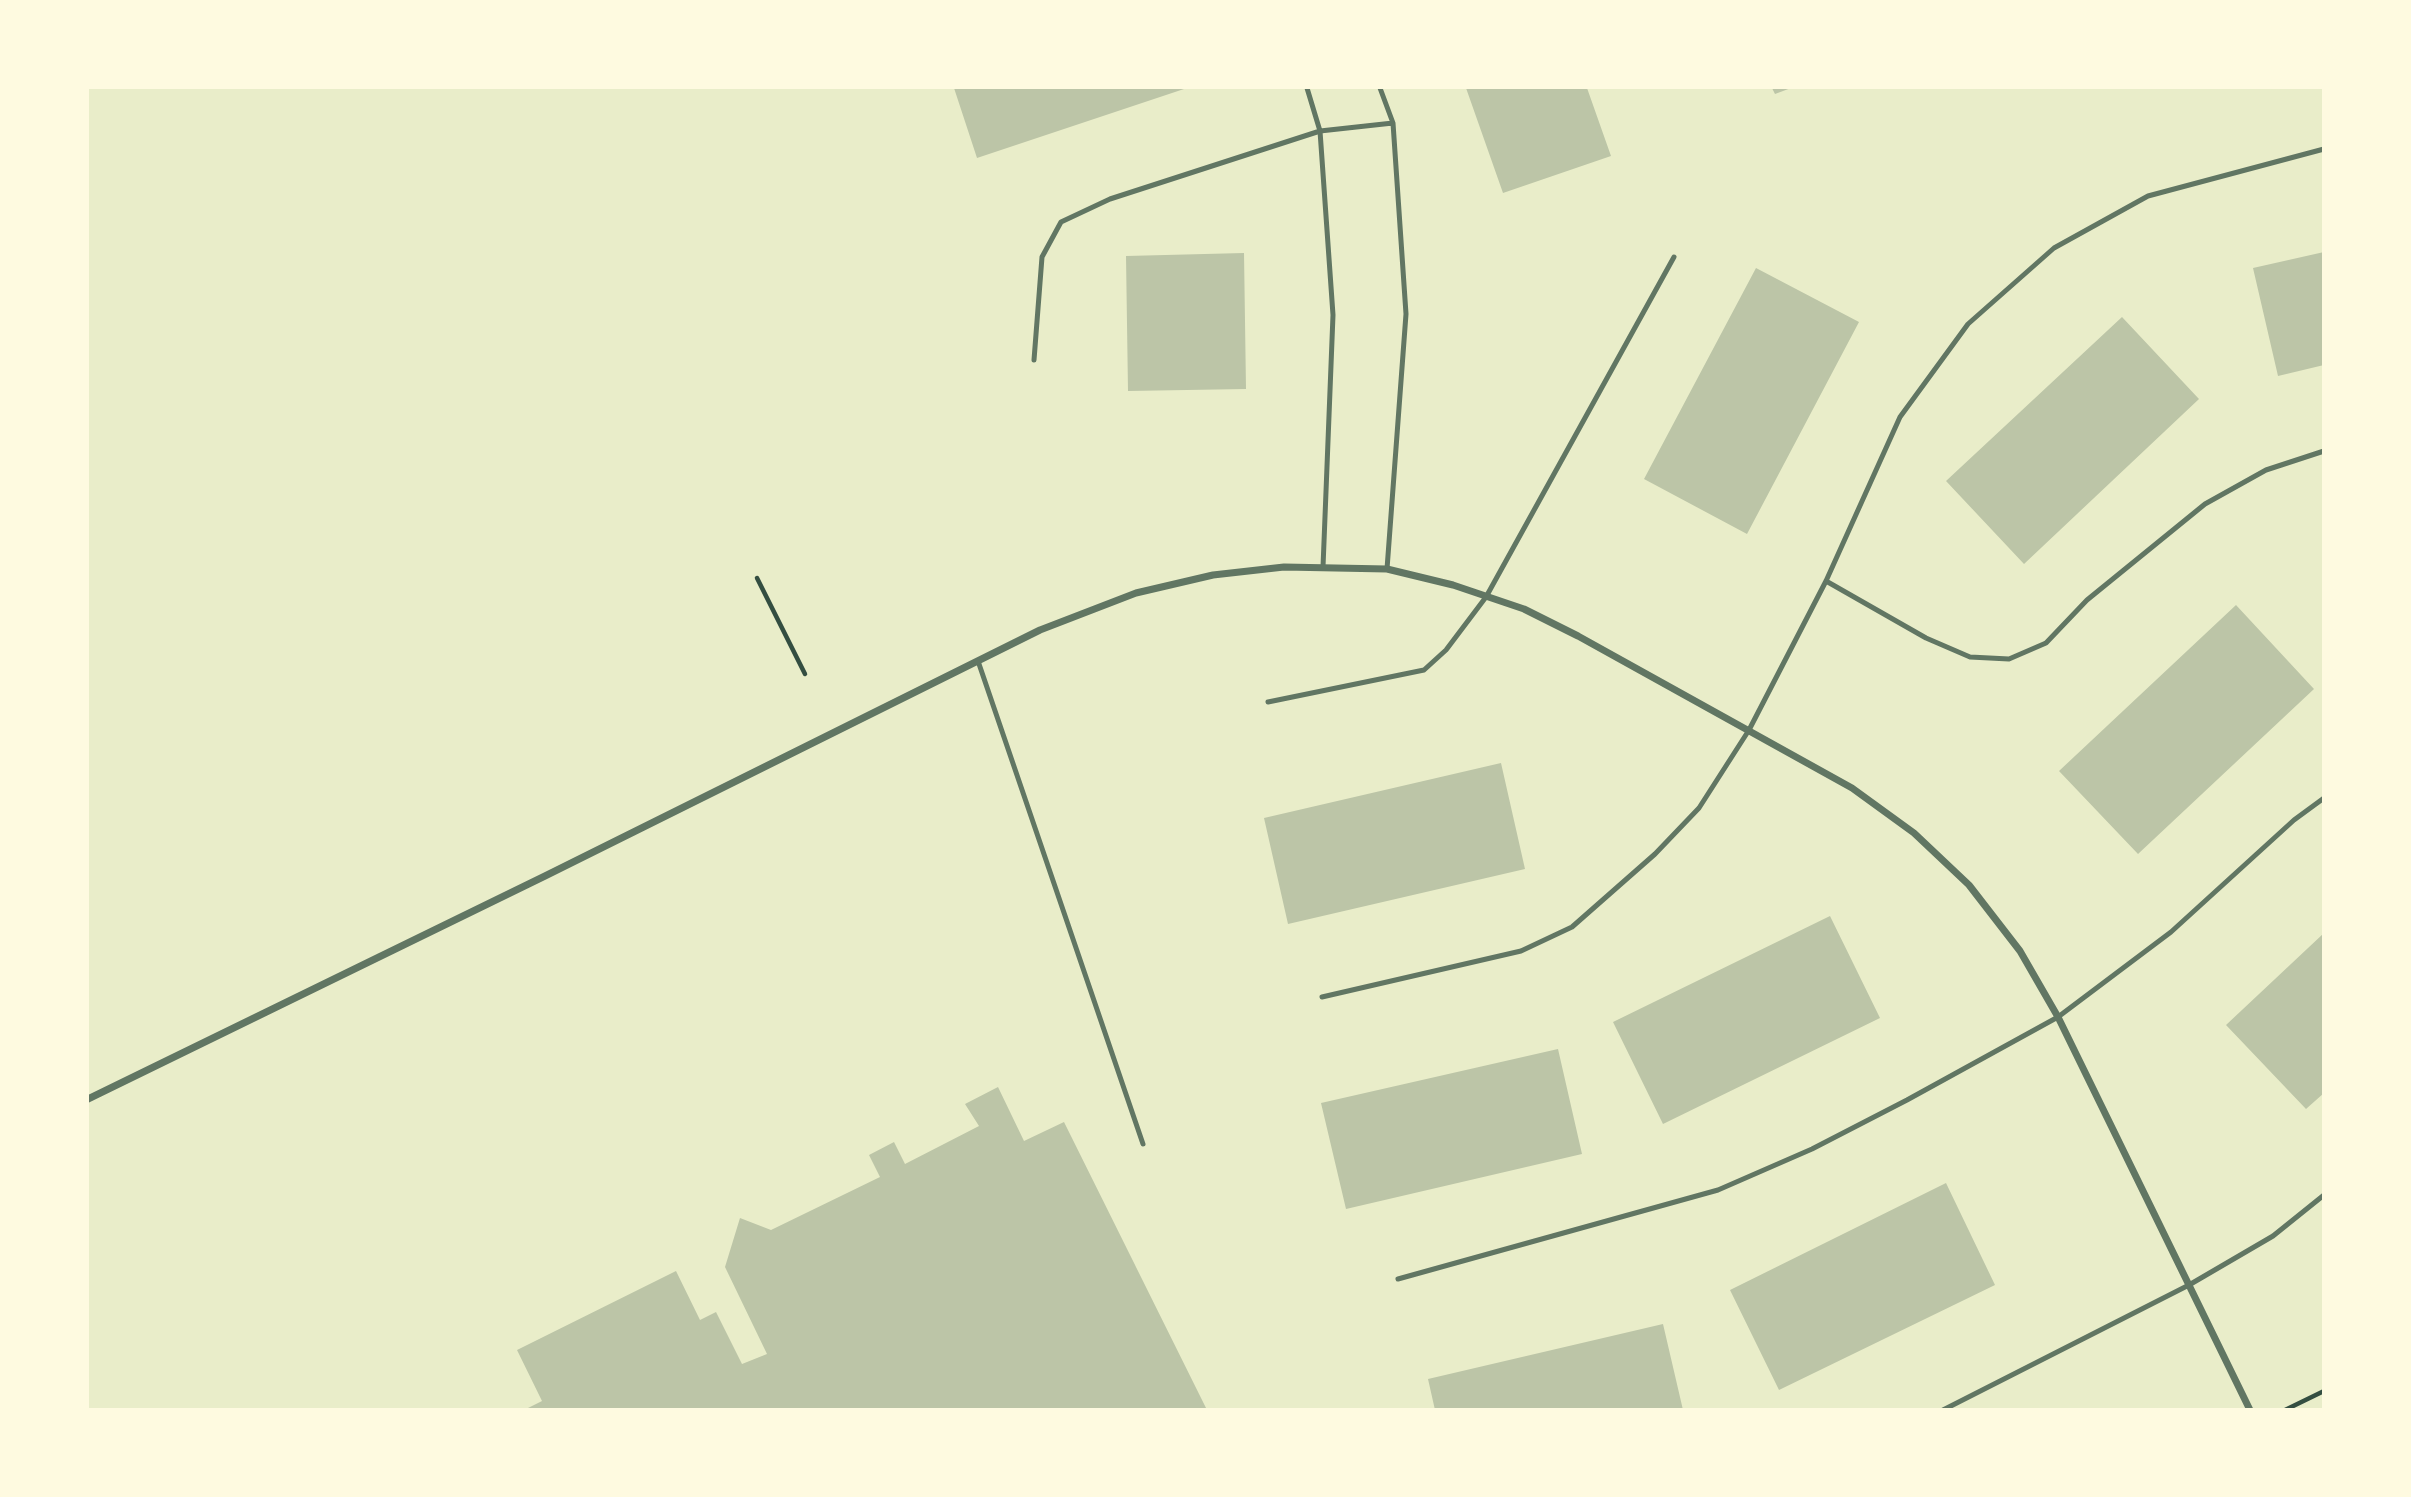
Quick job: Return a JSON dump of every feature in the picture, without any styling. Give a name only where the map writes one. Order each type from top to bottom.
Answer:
[{"type":"street","points":[[88,1099],[1040,630],[1136,593],[1213,575],[1284,567],[1387,569],[1453,585],[1524,609],[1567,631],[1852,788],[1914,833],[1969,885],[2020,951],[2058,1017],[2250,1409]]},
{"type":"lane","points":[[1307,88],[1320,131],[1333,314],[1323,567]]},
{"type":"lane","points":[[1381,88],[1393,123],[1406,314],[1387,569]]},
{"type":"lane","points":[[1034,360],[1042,257],[1061,222],[1110,199],[1320,131],[1393,123]]},
{"type":"lane","points":[[1322,997],[1521,951],[1572,927],[1655,854],[1699,808],[1749,730],[1826,581],[1900,417],[1968,324],[2054,248],[2148,196],[2323,149]]},
{"type":"lane","points":[[1268,702],[1424,670],[1446,650],[1486,597],[1674,257]]},
{"type":"lane","points":[[1826,581],[1926,638],[1970,657],[2009,659],[2046,643],[2087,600],[2205,504],[2266,470],[2323,451]]},
{"type":"lane","points":[[978,661],[1143,1144]]},
{"type":"lane","points":[[1398,1279],[1718,1190],[1847,1130],[1992,1055],[2058,1017],[2171,932],[2294,820],[2323,798]]},
{"type":"lane","points":[[1943,1409],[2189,1285],[2273,1236],[2323,1195]]},
{"type":"path","points":[[757,578],[805,674]]},
{"type":"path","points":[[2286,1409],[2323,1391]]},
{"type":"building","points":[[954,88],[1187,88],[977,158]]},
{"type":"building","points":[[1466,88],[1587,88],[1611,156],[1503,193]]},
{"type":"building","points":[[1772,88],[1791,88],[1775,94]]},
{"type":"building","points":[[2324,252],[2324,365],[2278,376],[2253,268]]},
{"type":"building","points":[[1244,253],[1246,389],[1128,391],[1126,256]]},
{"type":"building","points":[[1756,268],[1859,322],[1747,534],[1644,479]]},
{"type":"building","points":[[2122,317],[2199,399],[2024,564],[1946,481]]},
{"type":"building","points":[[2236,605],[2314,689],[2138,854],[2059,771]]},
{"type":"building","points":[[1501,763],[1525,869],[1288,924],[1264,818]]},
{"type":"building","points":[[1830,916],[1880,1018],[1663,1124],[1613,1022]]},
{"type":"building","points":[[2324,933],[2324,1093],[2306,1109],[2226,1025]]},
{"type":"building","points":[[1558,1049],[1582,1154],[1346,1209],[1321,1103]]},
{"type":"building","points":[[998,1087],[1024,1141],[1064,1122],[1207,1410],[524,1410],[542,1401],[517,1350],[676,1271],[700,1320],[716,1312],[742,1364],[767,1354],[725,1267],[740,1218],[771,1230],[880,1177],[869,1155],[894,1142],[905,1164],[979,1126],[965,1104]]},
{"type":"building","points":[[1946,1183],[1995,1285],[1779,1390],[1730,1290]]},
{"type":"building","points":[[1663,1324],[1683,1410],[1435,1410],[1428,1379]]}]
